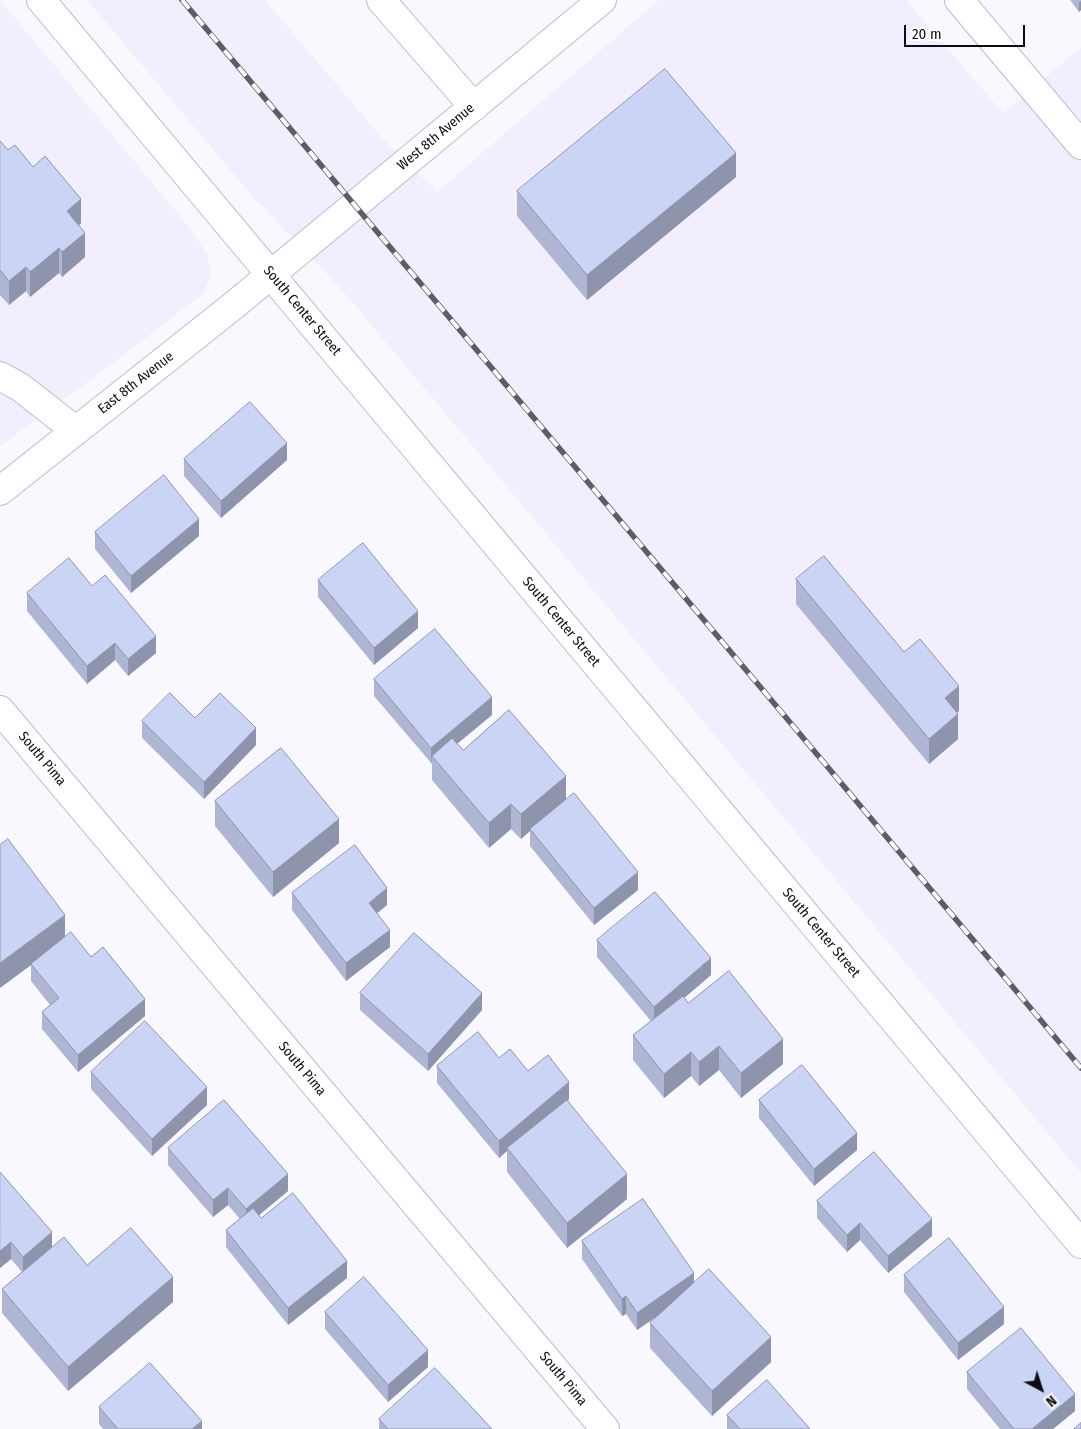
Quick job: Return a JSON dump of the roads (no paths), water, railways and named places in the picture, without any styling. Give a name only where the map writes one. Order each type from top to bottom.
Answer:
[{"type":"street","name":"South Center Street","points":[[40,0],[1081,1244]]},
{"type":"street","points":[[381,0],[474,107]]},
{"type":"street","name":"West 8th Avenue","points":[[270,274],[602,0]]},
{"type":"street","points":[[959,0],[1081,145]]},
{"type":"street","name":"East 8th Avenue","points":[[0,491],[233,306],[270,274]]},
{"type":"street","points":[[0,376],[20,387],[75,430]]},
{"type":"street","name":"South Pima","points":[[0,710],[605,1429]]},
{"type":"railway","points":[[182,0],[1081,1068]]}]
